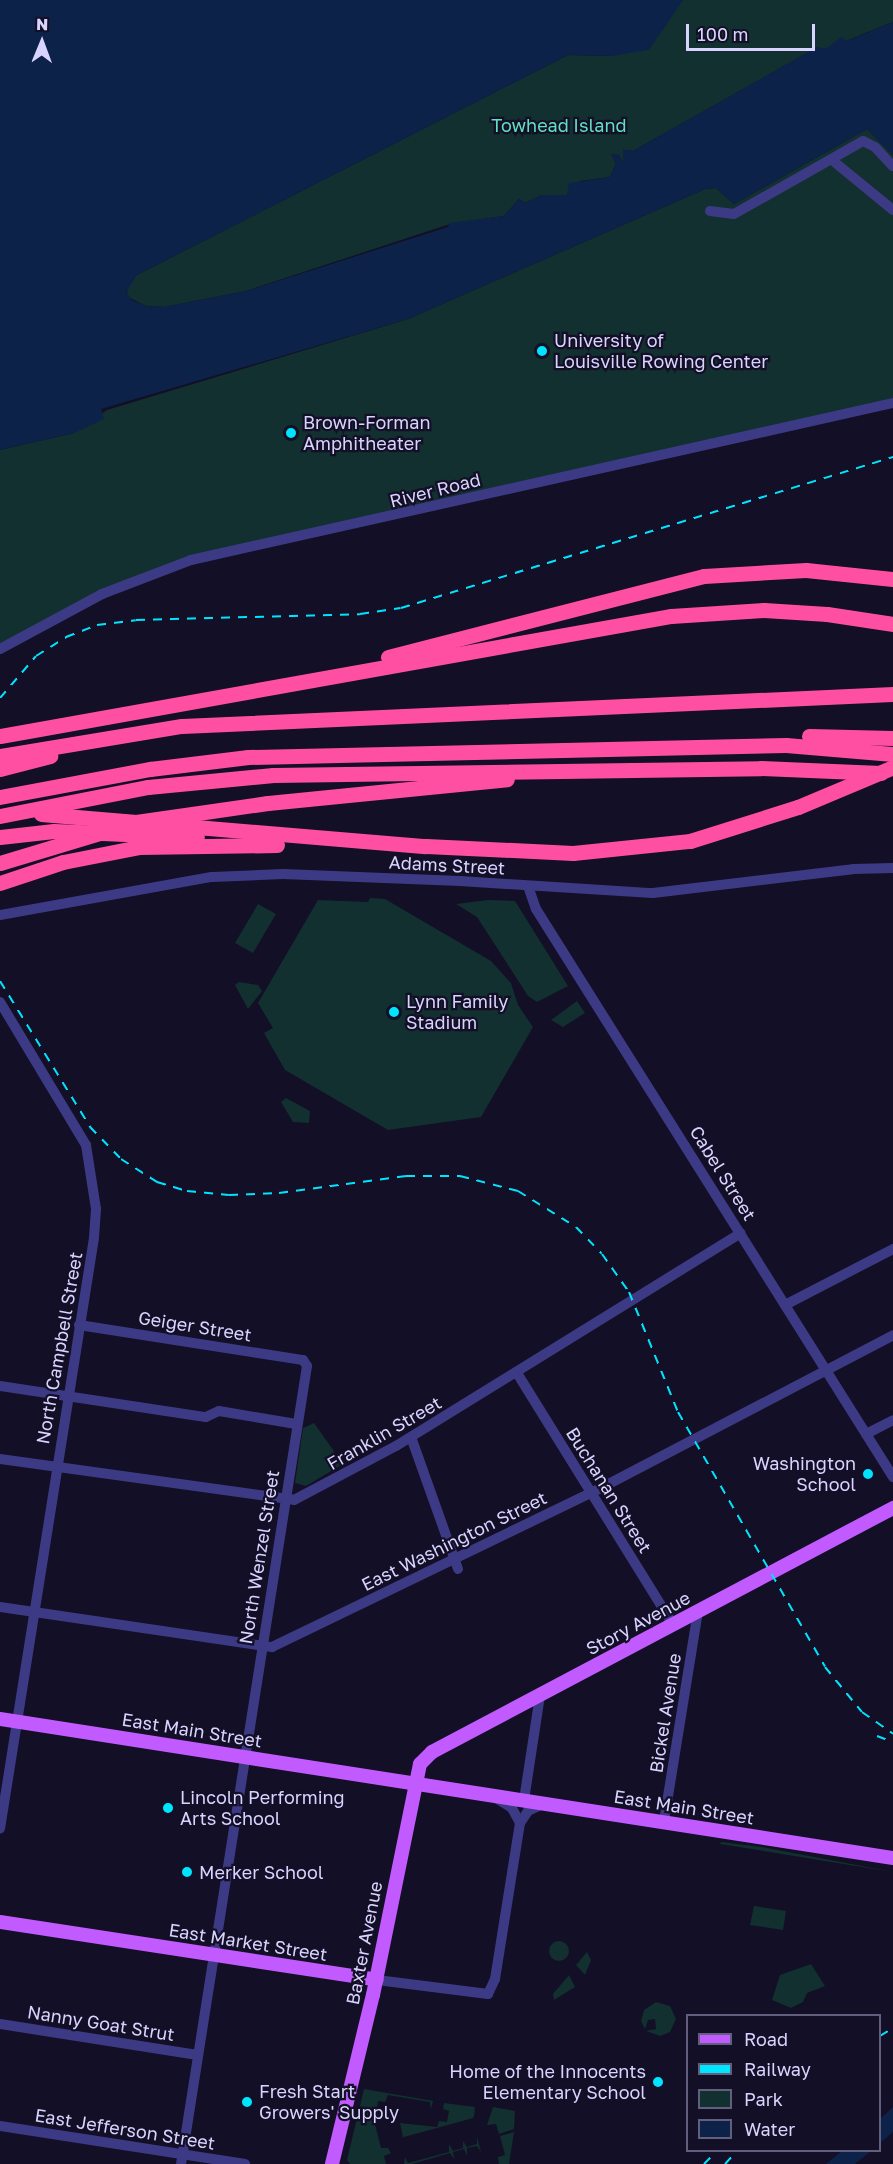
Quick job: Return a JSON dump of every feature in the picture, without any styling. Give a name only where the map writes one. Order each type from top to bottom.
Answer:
[{"type":"highway","points":[[151,707],[446,643],[642,589],[704,576],[797,570],[893,579]]},
{"type":"highway","points":[[0,736],[151,707],[702,612],[796,611],[893,624]]},
{"type":"highway","points":[[0,756],[151,729],[251,721],[893,694]]},
{"type":"highway","points":[[0,769],[116,742],[251,721]]},
{"type":"highway","points":[[645,747],[712,737],[893,738]]},
{"type":"highway","points":[[0,797],[224,759],[645,747],[803,745],[893,754]]},
{"type":"highway","points":[[20,812],[426,846],[554,853],[621,851],[711,836],[798,807],[893,767]]},
{"type":"highway","points":[[0,816],[148,787],[241,776],[523,769],[603,771],[791,768],[893,775]]},
{"type":"highway","points":[[0,863],[136,822],[268,803],[603,771]]},
{"type":"highway","points":[[0,837],[95,832],[277,844]]},
{"type":"highway","points":[[6,881],[71,860],[139,847],[277,844],[426,846]]},
{"type":"main road","name":"Story Avenue","points":[[414,1782],[420,1764],[432,1752],[893,1508]]},
{"type":"main road","name":"East Main Street","points":[[0,1719],[893,1858]]},
{"type":"main road","name":"Baxter Avenue","points":[[332,2164],[377,1980],[414,1782]]},
{"type":"main road","name":"East Market Street","points":[[0,1922],[377,1980]]},
{"type":"street","points":[[710,211],[735,214],[863,141],[875,147],[893,166]]},
{"type":"street","points":[[832,160],[893,210]]},
{"type":"street","name":"River Road","points":[[0,649],[102,594],[191,560],[893,403]]},
{"type":"street","name":"Adams Street","points":[[0,915],[212,877],[283,874],[528,886],[606,893],[671,893],[853,869],[893,868]]},
{"type":"street","name":"Cabel Street","points":[[528,886],[536,909],[893,1477]]},
{"type":"street","name":"North Campbell Street","points":[[0,1002],[82,1137],[91,1159],[96,1225],[55,1467],[0,1828]]},
{"type":"street","name":"Franklin Street","points":[[0,1459],[285,1501],[310,1494],[411,1437],[741,1233]]},
{"type":"street","points":[[785,1305],[893,1248]]},
{"type":"street","name":"Geiger Street","points":[[79,1325],[305,1362]]},
{"type":"street","name":"East Washington Street","points":[[0,1606],[272,1647],[456,1565],[893,1335]]},
{"type":"street","name":"North Wenzel Street","points":[[181,2159],[305,1362]]},
{"type":"street","name":"Buchanan Street","points":[[517,1372],[672,1625]]},
{"type":"street","points":[[0,1386],[206,1417],[219,1411],[297,1424]]},
{"type":"street","points":[[866,1434],[893,1420]]},
{"type":"street","points":[[411,1437],[456,1565]]},
{"type":"street","name":"Bickel Avenue","points":[[664,1821],[698,1611]]},
{"type":"street","points":[[524,1800],[540,1695]]},
{"type":"street","points":[[490,1795],[512,1808],[520,1823],[528,1811],[545,1803]]},
{"type":"street","name":"East Market Street","points":[[377,1980],[478,1995],[490,1992],[495,1979],[520,1823]]},
{"type":"street","name":"Nanny Goat Strut","points":[[0,2024],[198,2055]]},
{"type":"street","name":"East Jefferson Street","points":[[0,2126],[181,2159],[245,2164]]},
{"type":"green space","name":"Towhead Island","points":[[683,0],[893,0],[893,22],[826,49],[816,48],[633,151],[628,150],[624,164],[618,154],[611,154],[616,163],[610,177],[580,181],[567,195],[542,195],[525,203],[519,199],[504,216],[453,223],[246,291],[164,307],[146,306],[128,297],[126,287],[137,275],[568,55],[613,56]]},
{"type":"green space","points":[[867,129],[893,155],[893,403],[157,571],[0,648],[0,450],[74,433],[107,410],[408,319],[705,189],[716,188],[734,204]]},
{"type":"green space","name":"Lynn Family Stadium","points":[[370,898],[385,899],[491,961],[511,983],[518,1005],[533,1027],[481,1117],[388,1130],[285,1070],[264,1033],[273,1028],[258,1003],[318,900],[368,902]]},
{"type":"green space","points":[[488,900],[515,901],[568,986],[537,1002],[528,996],[477,917],[456,904]]},
{"type":"green space","points":[[258,904],[276,914],[253,953],[235,943]]},
{"type":"green space","points":[[239,982],[258,985],[262,991],[248,1009],[235,985]]},
{"type":"green space","points":[[577,1001],[585,1013],[563,1027],[551,1020]]},
{"type":"green space","points":[[286,1098],[310,1111],[309,1123],[293,1122],[281,1102]]},
{"type":"green space","points":[[314,1423],[343,1464],[306,1486],[295,1483],[303,1428]]},
{"type":"green space","points":[[721,1842],[762,1847],[893,1872],[720,1844]]},
{"type":"green space","points":[[754,1906],[786,1911],[783,1930],[750,1925]]},
{"type":"green space","points":[[555,1941],[563,1941],[569,1947],[569,1955],[563,1961],[555,1961],[549,1955],[549,1947]]},
{"type":"green space","points":[[587,1952],[591,1960],[585,1975],[576,1965]]},
{"type":"green space","points":[[811,1964],[825,1986],[807,1993],[803,2002],[791,2008],[772,2000],[780,1975]]},
{"type":"green space","points":[[569,1975],[575,1987],[554,2000],[553,1994]]},
{"type":"green space","points":[[656,2002],[670,2006],[676,2019],[670,2032],[660,2036],[646,2031],[656,2029],[655,2019],[648,2020],[645,2029],[641,2021],[644,2010]]},
{"type":"green space","points":[[364,2089],[433,2101],[431,2109],[430,2102],[388,2095],[385,2102],[378,2101],[375,2124],[381,2148],[388,2148],[391,2153],[384,2156],[386,2164],[350,2164],[347,2160]]},
{"type":"green space","points":[[444,2103],[475,2107],[474,2116],[397,2139],[403,2137],[400,2123],[437,2127],[439,2121],[447,2122],[449,2111],[443,2109]]},
{"type":"green space","points":[[493,2107],[515,2111],[514,2129],[499,2134],[496,2124],[487,2125]]},
{"type":"green space","points":[[514,2132],[509,2164],[499,2164],[498,2157],[505,2155],[500,2136]]},
{"type":"green space","points":[[477,2137],[481,2152],[477,2146],[467,2148],[467,2156],[464,2149],[453,2152],[454,2159],[450,2153],[412,2164],[404,2164],[405,2157],[408,2163],[449,2152],[449,2144],[453,2151],[463,2148],[463,2141],[467,2147],[477,2144]]},
{"type":"water","points":[[0,0],[683,0],[649,50],[613,56],[568,55],[137,275],[126,292],[132,300],[146,306],[164,307],[246,291],[448,227],[449,223],[504,216],[519,199],[525,203],[542,195],[567,195],[569,183],[610,177],[616,163],[611,154],[618,154],[623,163],[623,149],[633,151],[817,47],[826,49],[841,37],[847,41],[893,22],[893,155],[867,129],[734,204],[716,188],[705,189],[408,319],[101,409],[104,419],[74,433],[0,450]]},
{"type":"water","points":[[893,2107],[893,2132],[881,2142],[881,2118]]},
{"type":"water","points":[[841,2152],[870,2152],[855,2164],[826,2164]]},
{"type":"railway","points":[[0,698],[36,656],[66,637],[97,625],[136,620],[360,614],[401,608],[893,457]]},
{"type":"railway","points":[[0,981],[90,1127],[121,1159],[157,1182],[187,1191],[229,1195],[279,1193],[406,1176],[460,1176],[518,1191],[576,1227],[602,1254],[629,1292],[678,1412],[825,1667],[862,1712],[893,1734]]},
{"type":"railway","points":[[877,1736],[893,1742]]},
{"type":"railway","points":[[881,2035],[893,2028]]},
{"type":"railway","points":[[704,2164],[716,2152]]},
{"type":"railway","points":[[725,2164],[736,2152]]},
{"type":"place","name":"University of Louisville Rowing Center","points":[[542,351]]},
{"type":"place","name":"Brown-Forman Amphitheater","points":[[291,433]]},
{"type":"place","name":"Lynn Family Stadium","points":[[394,1012]]},
{"type":"place","name":"Washington School","points":[[868,1474]]},
{"type":"place","name":"Lincoln Performing Arts School","points":[[168,1808]]},
{"type":"place","name":"Merker School","points":[[187,1872]]},
{"type":"place","name":"Home of the Innocents Elementary School","points":[[658,2082]]},
{"type":"place","name":"Fresh Start Growers' Supply","points":[[247,2102]]}]
